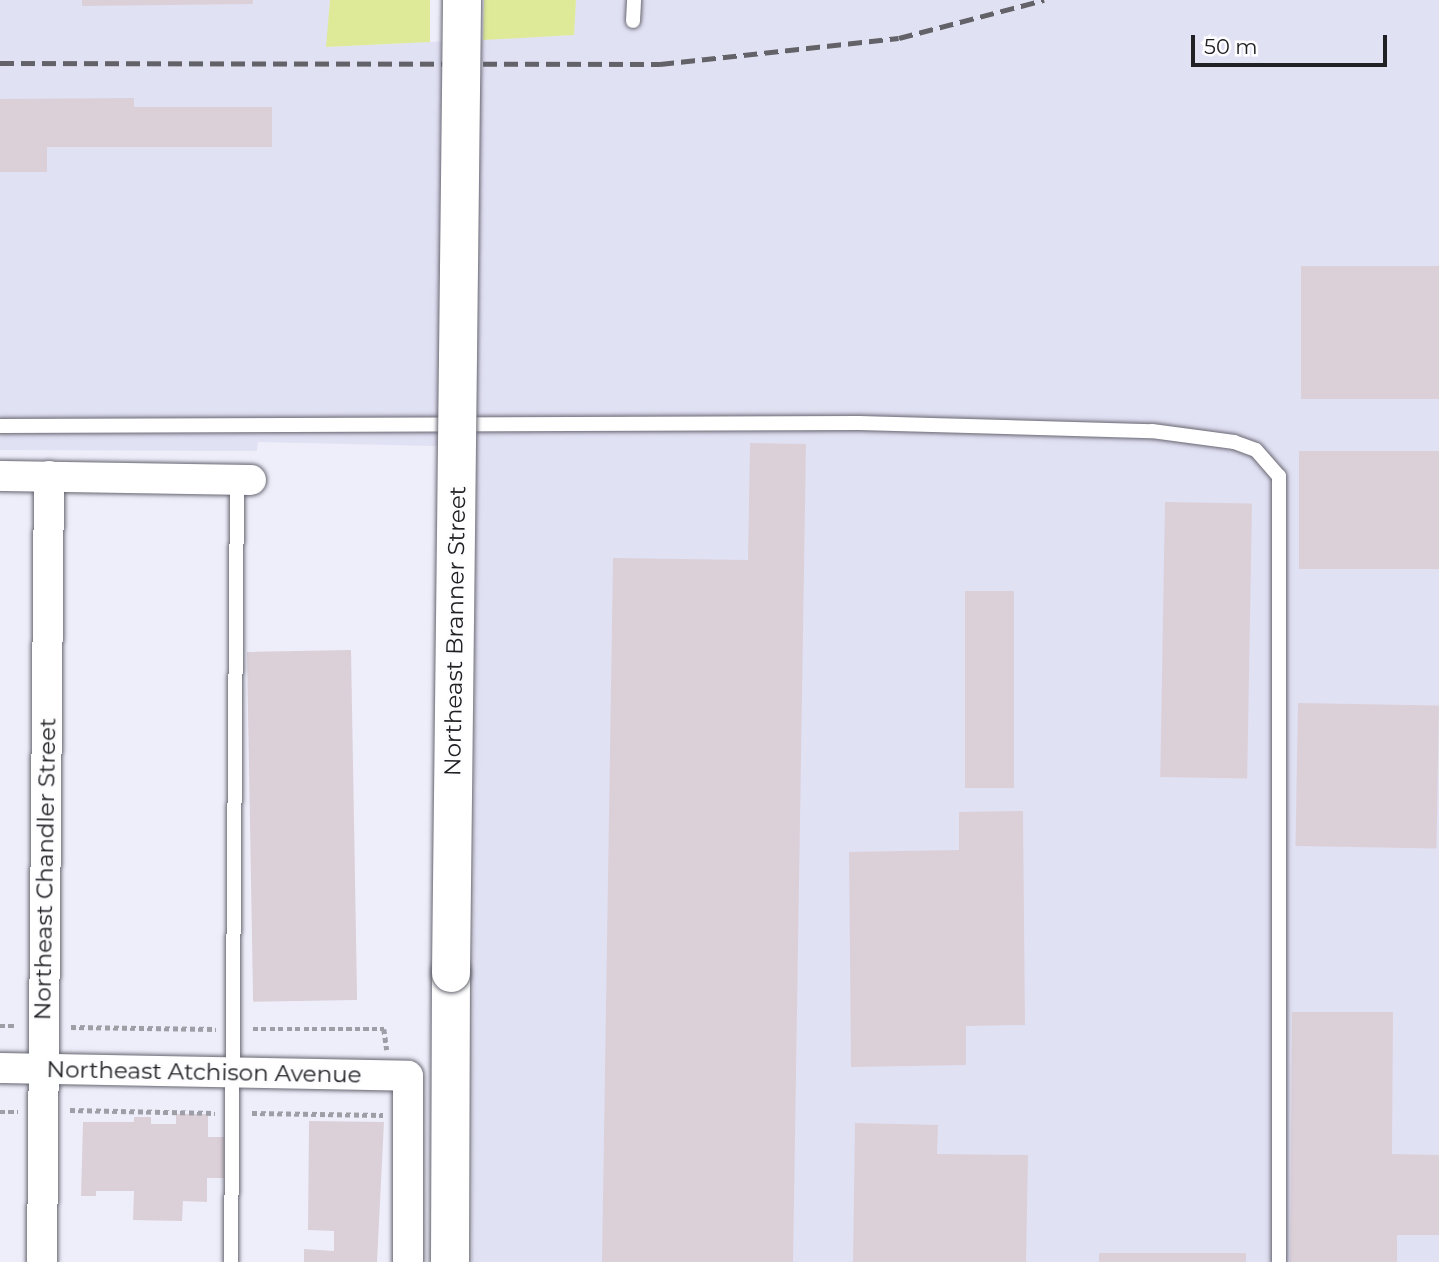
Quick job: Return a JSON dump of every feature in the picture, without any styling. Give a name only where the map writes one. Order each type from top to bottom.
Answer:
[{"type":"main road","name":"Northeast Branner Street","points":[[450,1262],[462,0]]},
{"type":"street","points":[[0,476],[244,480]]},
{"type":"street","name":"Northeast Chandler Street","points":[[42,1262],[49,477]]},
{"type":"street","name":"Northeast Atchison Avenue","points":[[0,1068],[408,1076],[408,1262]]},
{"type":"lane","points":[[633,21],[634,0]]},
{"type":"lane","points":[[0,426],[859,424],[1153,430],[1234,442],[1256,450],[1279,476],[1279,1262]]},
{"type":"lane","points":[[232,1262],[233,1029],[244,480]]},
{"type":"path","points":[[0,1026],[384,1029]]},
{"type":"shaded area","points":[[0,0],[330,0],[327,47],[573,35],[576,0],[1439,0],[1439,1262],[472,1262],[476,447],[258,442],[257,451],[0,450]]},
{"type":"green space","points":[[330,0],[430,0],[430,42],[326,47]]},
{"type":"green space","points":[[484,0],[576,0],[574,35],[483,40]]},
{"type":"building","points":[[82,0],[253,0],[253,4],[82,6]]},
{"type":"building","points":[[134,98],[134,107],[272,107],[272,147],[47,147],[47,172],[0,172],[0,99]]},
{"type":"building","points":[[1301,266],[1439,266],[1439,399],[1301,399]]},
{"type":"building","points":[[750,443],[806,444],[793,1262],[602,1262],[613,558],[748,560]]},
{"type":"building","points":[[1299,451],[1439,451],[1439,569],[1299,569]]},
{"type":"building","points":[[1165,502],[1252,504],[1247,778],[1160,777]]},
{"type":"building","points":[[965,591],[1014,591],[1014,788],[965,788]]},
{"type":"building","points":[[351,650],[357,1000],[253,1002],[247,652]]},
{"type":"building","points":[[1298,703],[1439,705],[1436,848],[1296,846]]},
{"type":"building","points":[[1023,811],[1025,1025],[966,1026],[966,1065],[851,1067],[849,852],[959,850],[959,812]]},
{"type":"building","points":[[1292,1012],[1393,1012],[1392,1154],[1439,1155],[1439,1235],[1397,1235],[1397,1262],[1290,1262]]},
{"type":"building","points":[[176,1114],[208,1114],[208,1137],[224,1137],[224,1178],[207,1178],[207,1202],[183,1201],[182,1221],[133,1220],[134,1191],[96,1191],[96,1196],[81,1196],[83,1122],[134,1122],[134,1117],[151,1117],[151,1124],[176,1124]]},
{"type":"building","points":[[309,1121],[384,1122],[377,1262],[304,1262],[304,1249],[334,1251],[334,1231],[308,1230]]},
{"type":"building","points":[[855,1123],[938,1125],[937,1154],[1028,1155],[1026,1262],[853,1262]]},
{"type":"building","points":[[1099,1253],[1246,1253],[1246,1262],[1099,1262]]},
{"type":"railway","points":[[0,63],[660,64],[899,38],[1044,0]]}]
